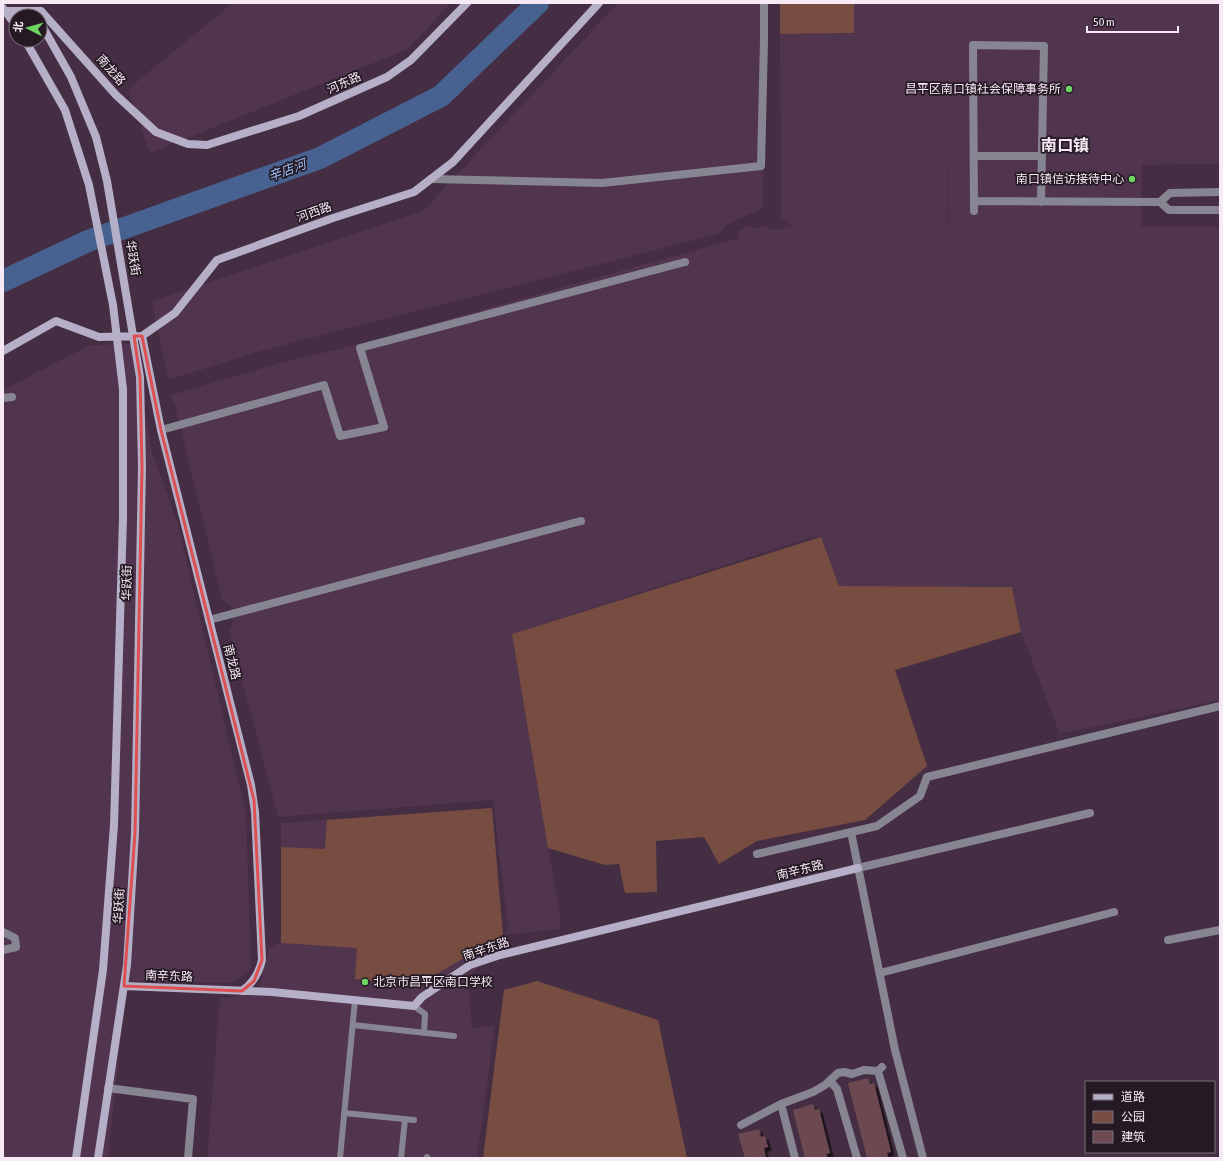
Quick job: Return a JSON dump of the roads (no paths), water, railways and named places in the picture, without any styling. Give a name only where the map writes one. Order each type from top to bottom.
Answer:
[{"type":"street","name":"河东路","points":[[207,145],[298,116],[387,77],[411,60],[467,3]]},
{"type":"street","name":"河西路","points":[[138,336],[174,313],[217,260],[333,218],[414,192],[453,162],[599,3]]},
{"type":"street","points":[[430,179],[602,183],[761,166],[764,3]]},
{"type":"street","name":"南龙路","points":[[48,18],[116,95],[156,132],[188,144],[207,145]]},
{"type":"street","name":"华跃街","points":[[48,36],[71,77],[96,137],[107,181],[128,296],[138,336],[140,377],[141,475],[135,833],[127,965],[98,1158]]},
{"type":"street","points":[[974,210],[973,45],[1044,46],[1041,202]]},
{"type":"street","name":"华跃街","points":[[30,48],[65,110],[88,185],[112,305],[122,389],[123,518],[114,825],[103,970],[76,1158]]},
{"type":"street","points":[[974,156],[1042,156]]},
{"type":"street","points":[[1160,202],[1170,193],[1220,192]]},
{"type":"street","points":[[974,201],[1160,202],[1169,210],[1220,210]]},
{"type":"street","points":[[161,430],[324,385],[340,436],[384,427],[360,348],[684,262]]},
{"type":"street","points":[[3,351],[56,321],[99,337],[138,336]]},
{"type":"street","name":"南龙路","points":[[138,336],[251,785],[255,812],[262,960],[260,969],[254,981],[242,991]]},
{"type":"street","points":[[209,620],[581,521]]},
{"type":"street","points":[[757,854],[877,826],[920,796],[927,777],[1220,706]]},
{"type":"street","points":[[858,868],[1090,813]]},
{"type":"street","points":[[851,832],[895,1050],[922,1158]]},
{"type":"street","name":"南辛东路","points":[[124,986],[242,991],[414,1006],[422,997],[470,965],[500,955],[858,868]]},
{"type":"street","points":[[880,973],[1114,912]]},
{"type":"street","points":[[1168,940],[1220,930]]},
{"type":"street","points":[[3,932],[15,938],[16,947],[3,950]]},
{"type":"street","points":[[740,1125],[781,1104],[807,1095],[830,1081],[838,1074],[844,1072],[852,1074],[864,1070],[880,1069],[902,1158]]},
{"type":"street","points":[[830,1081],[837,1089],[857,1158]]},
{"type":"street","points":[[108,1088],[193,1099],[188,1158]]},
{"type":"street","points":[[781,1104],[795,1158]]},
{"type":"lane","points":[[340,1158],[355,1000]]},
{"type":"lane","points":[[414,1006],[425,1014],[424,1033]]},
{"type":"lane","points":[[353,1025],[454,1036]]},
{"type":"lane","points":[[344,1113],[414,1120]]},
{"type":"lane","points":[[401,1158],[405,1119]]},
{"type":"waterway","name":"辛店河","points":[[3,281],[88,241],[320,158],[441,96],[538,3]]},
{"type":"place","name":"昌平区南口镇社会保障事务所","points":[[1069,89]]},
{"type":"place","name":"南口镇信访接待中心","points":[[1132,179]]},
{"type":"place","name":"北京市昌平区南口学校","points":[[365,982]]},
{"type":"district","name":"南口镇","points":[[1065,145]]}]
